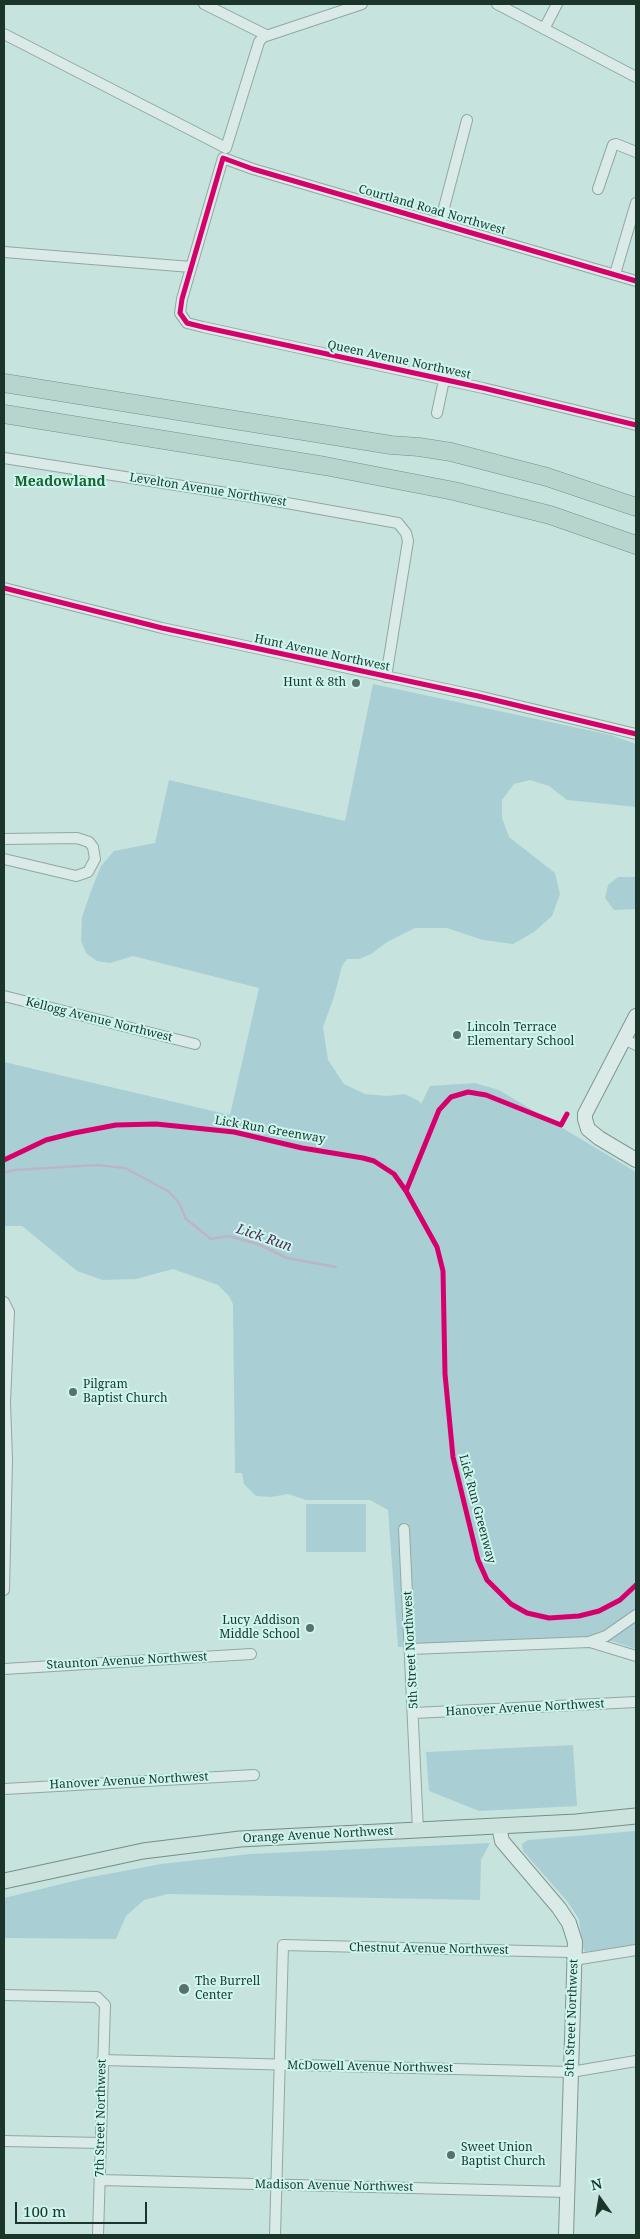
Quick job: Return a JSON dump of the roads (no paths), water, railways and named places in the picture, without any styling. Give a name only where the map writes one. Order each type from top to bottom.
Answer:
[{"type":"highway","points":[[4,383],[382,444],[451,452],[547,477],[636,507]]},
{"type":"highway","points":[[4,414],[325,466],[454,490],[550,515],[636,545]]},
{"type":"main road","name":"Orange Avenue Northwest","points":[[4,1881],[90,1861],[183,1845],[259,1838],[499,1826],[636,1816]]},
{"type":"street","points":[[204,4],[266,35]]},
{"type":"street","points":[[4,252],[191,267],[259,42],[266,35],[362,4]]},
{"type":"street","points":[[497,4],[636,77]]},
{"type":"street","points":[[544,29],[557,4]]},
{"type":"street","name":"Courtland Road Northwest","points":[[4,34],[253,169],[636,280]]},
{"type":"street","points":[[440,223],[467,120]]},
{"type":"street","points":[[598,188],[613,145],[616,144],[636,152]]},
{"type":"street","points":[[615,274],[636,203]]},
{"type":"street","name":"Queen Avenue Northwest","points":[[191,267],[180,313],[188,323],[636,425]]},
{"type":"street","points":[[437,413],[444,380]]},
{"type":"street","name":"Levelton Avenue Northwest","points":[[4,458],[353,514],[398,523],[406,533],[408,541],[386,677]]},
{"type":"street","name":"Hunt Avenue Northwest","points":[[4,588],[162,628],[478,696],[636,734]]},
{"type":"street","points":[[4,839],[77,838],[89,842],[93,847],[95,859],[88,872],[76,876],[4,859]]},
{"type":"street","name":"Kellogg Avenue Northwest","points":[[4,996],[194,1044]]},
{"type":"street","points":[[636,1016],[630,1042],[585,1114],[584,1119],[588,1129],[599,1138],[636,1160]]},
{"type":"street","points":[[4,1302],[9,1312],[5,1441],[4,1590]]},
{"type":"street","name":"5th Street Northwest","points":[[404,1529],[418,1830]]},
{"type":"street","points":[[411,1649],[589,1642],[606,1636],[636,1615]]},
{"type":"street","points":[[589,1642],[636,1656]]},
{"type":"street","name":"Staunton Avenue Northwest","points":[[4,1668],[250,1654]]},
{"type":"street","name":"Hanover Avenue Northwest","points":[[414,1713],[636,1702]]},
{"type":"street","name":"Hanover Avenue Northwest","points":[[4,1789],[254,1775]]},
{"type":"street","name":"5th Street Northwest","points":[[499,1826],[502,1841],[559,1908],[569,1924],[574,1942],[566,2235]]},
{"type":"street","name":"Chestnut Avenue Northwest","points":[[280,2065],[283,1945],[568,1952],[574,1956],[586,1958],[636,1950]]},
{"type":"street","name":"7th Street Northwest","points":[[4,1995],[97,1997],[105,2005],[98,2235]]},
{"type":"street","name":"McDowell Avenue Northwest","points":[[102,2060],[571,2072],[636,2062]]},
{"type":"street","points":[[275,2235],[280,2065]]},
{"type":"street","points":[[4,2141],[101,2143]]},
{"type":"street","name":"Madison Avenue Northwest","points":[[100,2180],[567,2192]]},
{"type":"waterway","name":"Lick Run","points":[[4,1173],[14,1170],[97,1165],[125,1168],[168,1191],[179,1203],[186,1219],[211,1239],[228,1236],[258,1244],[287,1258],[336,1267]]},
{"type":"place","name":"Hunt & 8th","points":[[356,683]]},
{"type":"place","name":"Lincoln Terrace Elementary School","points":[[457,1035]]},
{"type":"place","name":"Pilgram Baptist Church","points":[[73,1392]]},
{"type":"place","name":"Lucy Addison Middle School","points":[[310,1628]]},
{"type":"place","name":"The Burrell Center","points":[[184,1989]]},
{"type":"place","name":"Sweet Union Baptist Church","points":[[451,2155]]},
{"type":"district","name":"Meadowland","points":[[60,482]]}]
